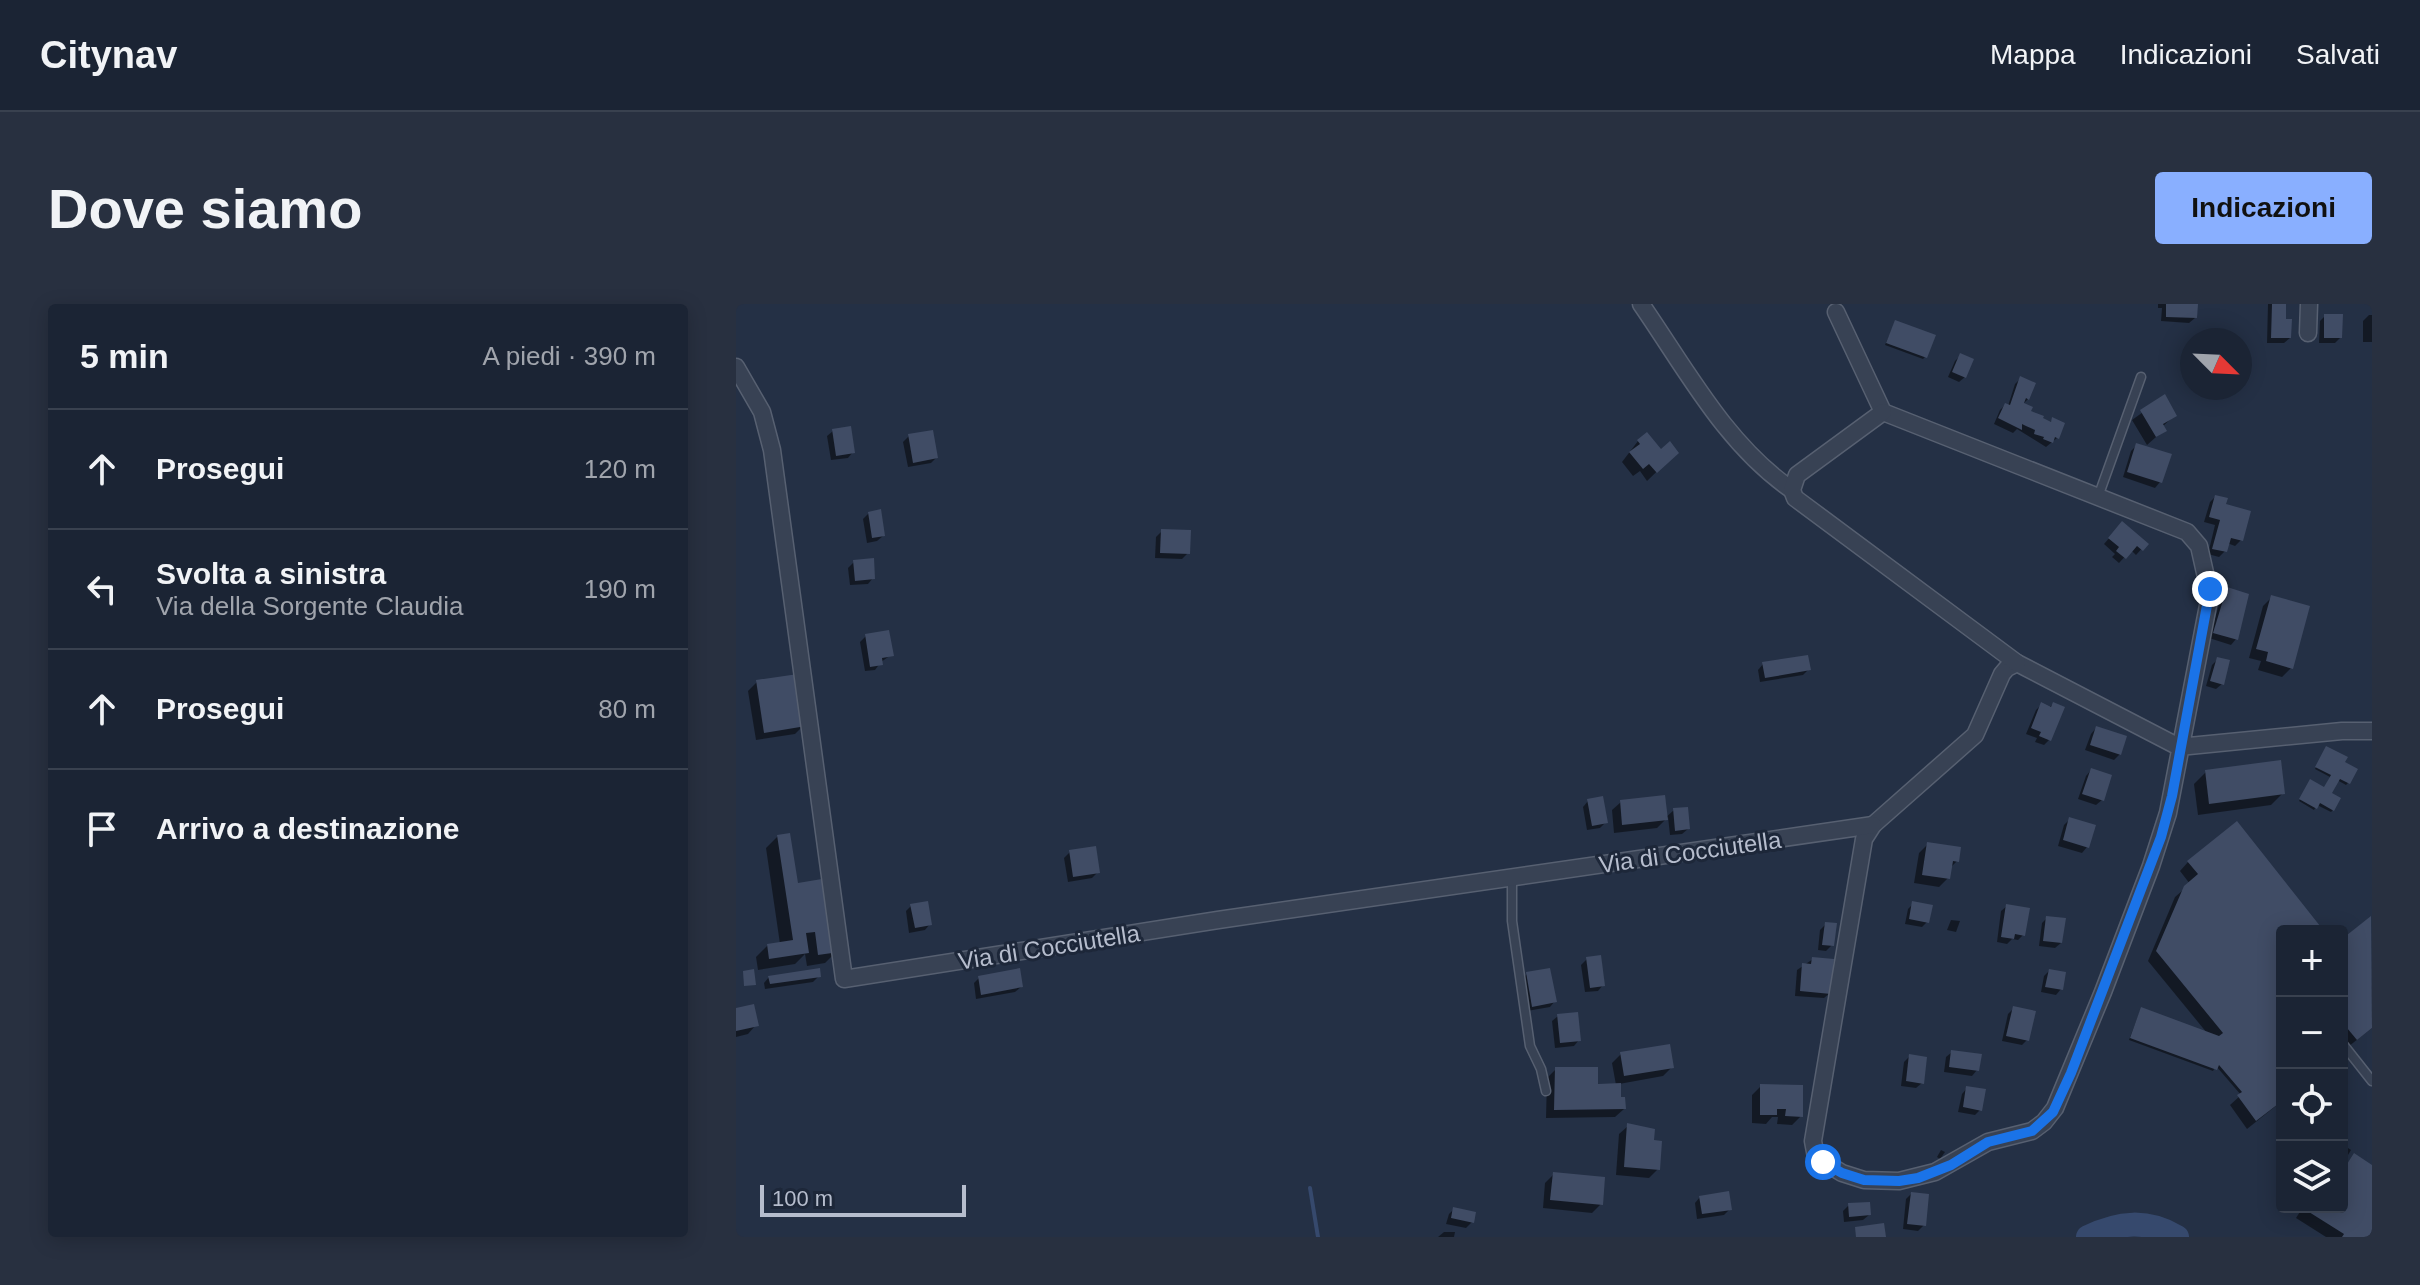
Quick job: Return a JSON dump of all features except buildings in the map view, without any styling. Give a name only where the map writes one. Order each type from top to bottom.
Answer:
[{"type":"street","points":[[1641,304],[1734,437],[1770,475],[1792,490],[1802,505],[2017,663],[2179,747],[2342,731],[2372,731]]},
{"type":"street","points":[[2308,333],[2309,304]]},
{"type":"street","points":[[1836,312],[1883,412],[2187,532],[2199,546],[2210,595],[2168,813],[2151,866],[2069,1080],[2055,1108],[2044,1122],[2027,1133],[1988,1142],[1935,1172],[1899,1181],[1858,1179],[1816,1157],[1813,1141],[1863,845],[1873,825],[1975,735],[2002,674],[2017,663]]},
{"type":"street","name":"Via di Cocciutella","points":[[736,367],[762,412],[772,450],[844,979],[1218,920],[1873,825]]},
{"type":"street","points":[[1792,490],[1793,482],[1804,469],[1883,412]]},
{"type":"lane","points":[[2098,498],[2141,377]]},
{"type":"lane","points":[[1512,879],[1512,921],[1530,1046],[1541,1069],[1546,1091]]},
{"type":"lane","points":[[2348,1051],[2372,1081]]},
{"type":"waterway","points":[[1310,1188],[1318,1237]]},
{"type":"waterway","points":[[2088,1237],[2111,1228],[2133,1225],[2155,1227],[2177,1237]]},
{"type":"route","points":[[1823,1162],[1842,1173],[1864,1180],[1881,1182],[1918,1178],[1951,1165],[1988,1142],[2032,1131],[2053,1112],[2103,992],[2161,837],[2172,796],[2210,589]]}]
